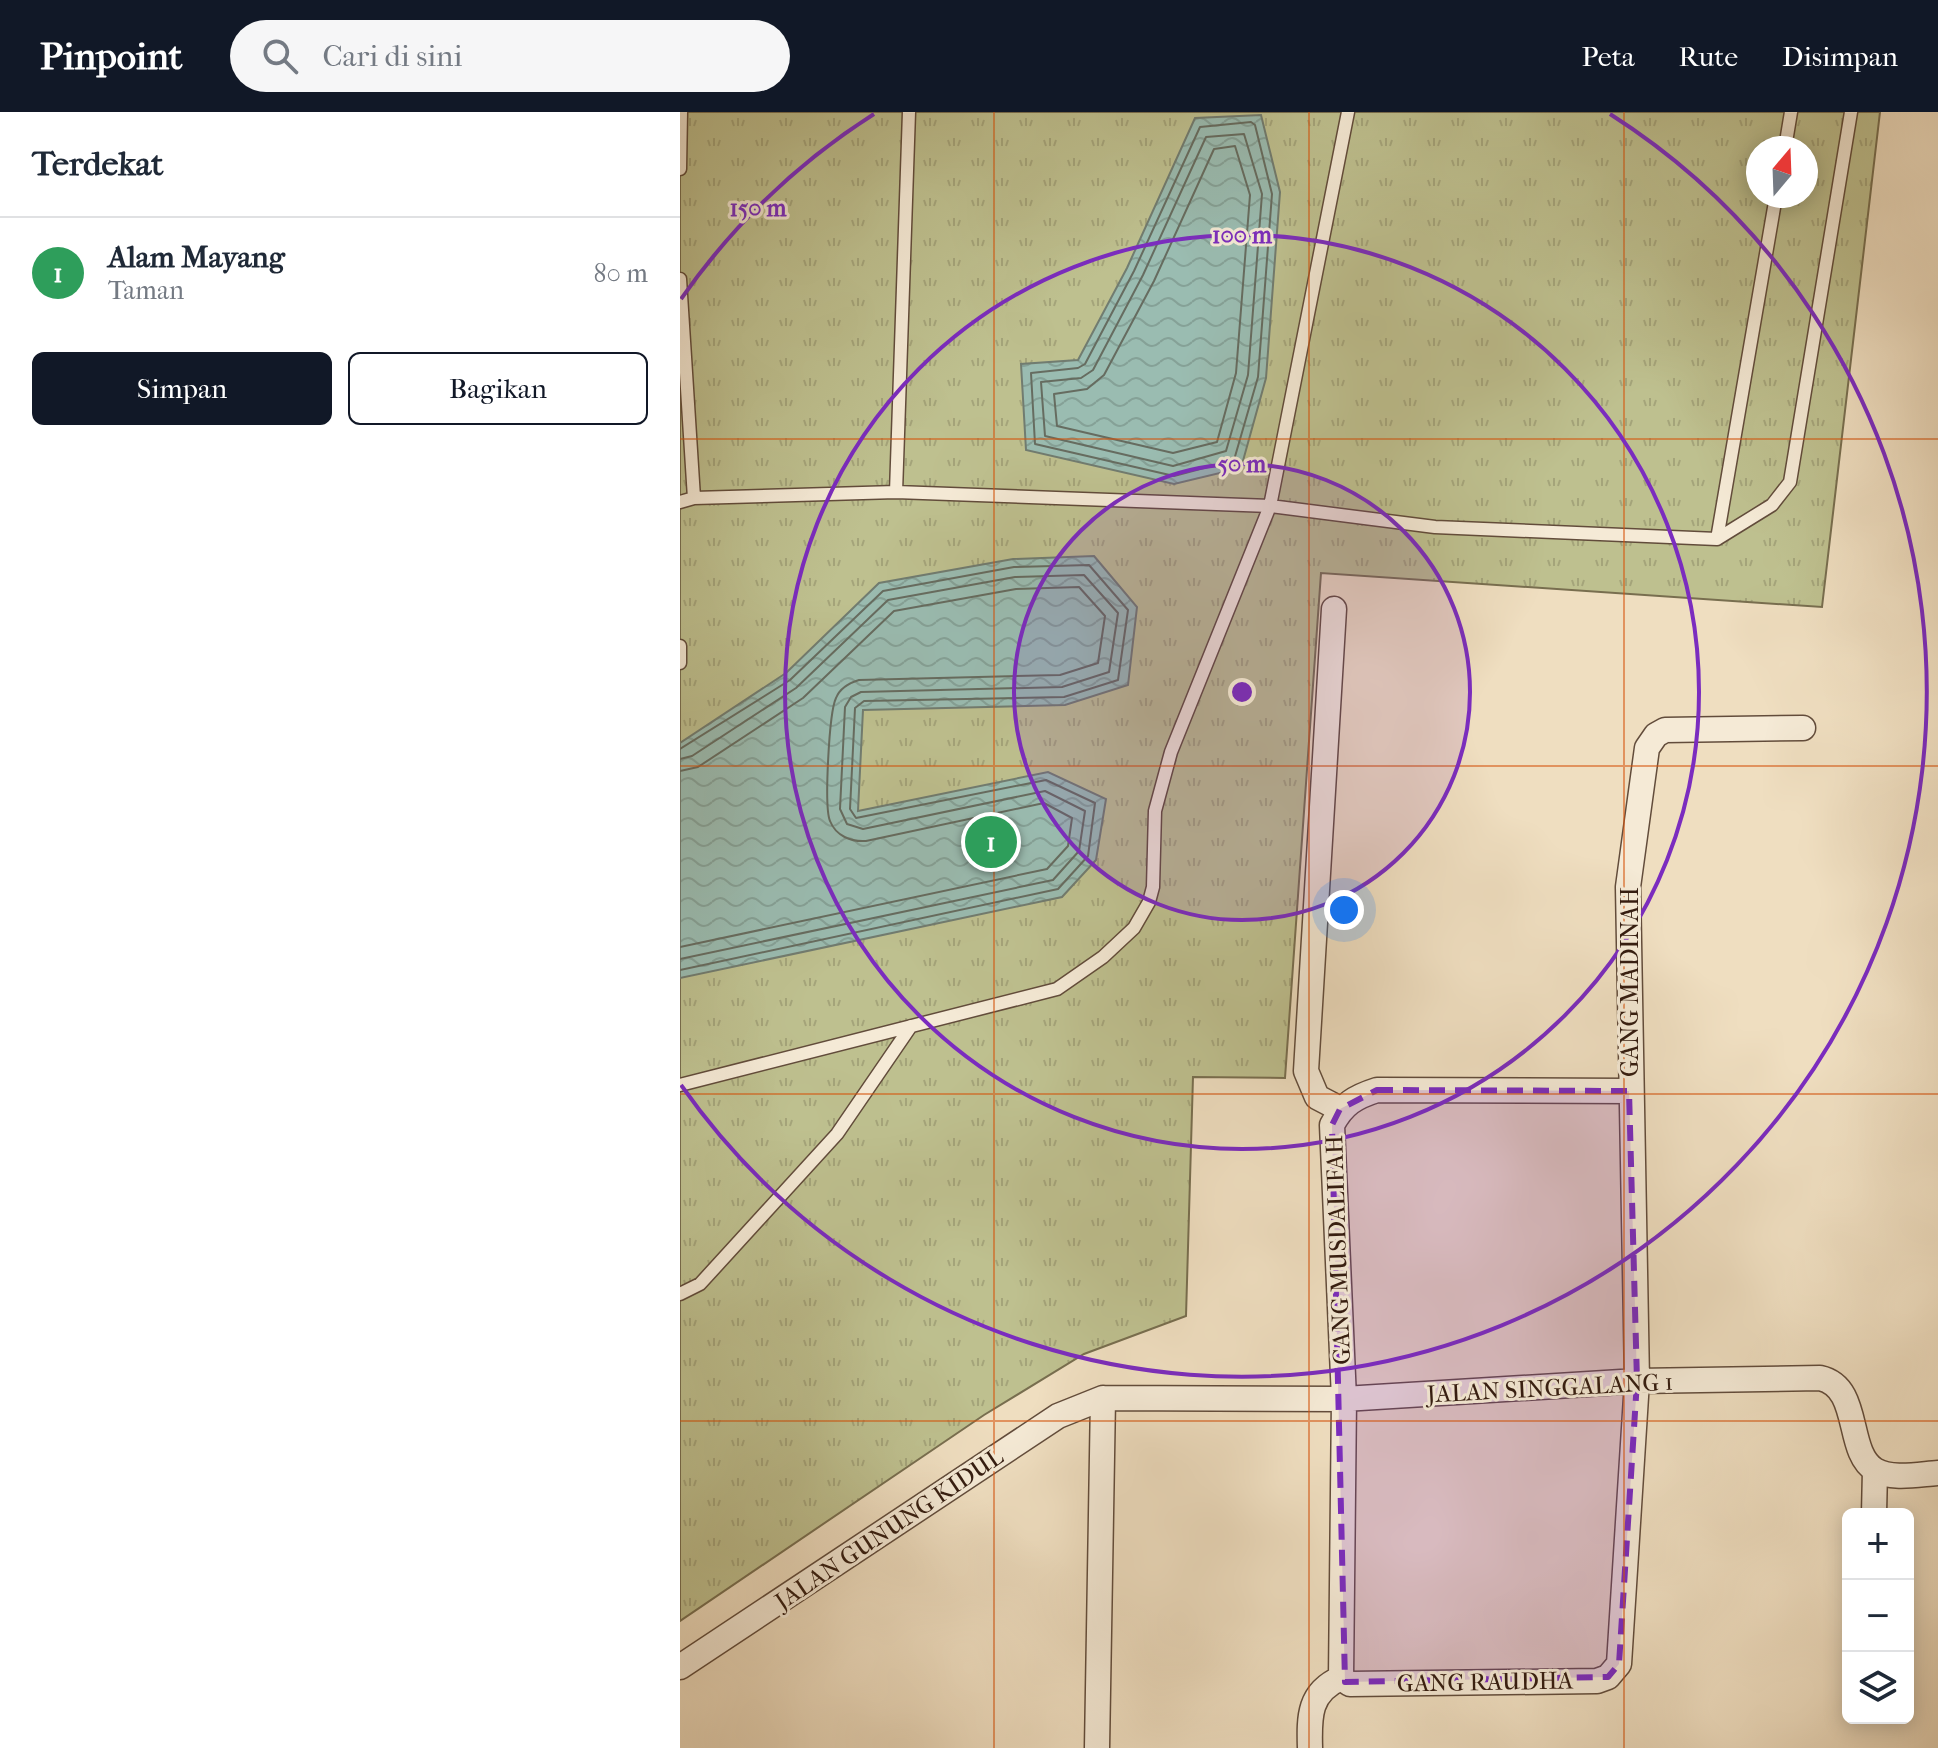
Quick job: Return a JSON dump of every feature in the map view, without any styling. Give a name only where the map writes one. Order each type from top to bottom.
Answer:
[{"type":"street","points":[[1334,609],[1306,1071],[1317,1097],[1340,1109]]},
{"type":"street","name":"GANG MADINAH","points":[[1637,1381],[1629,1091],[1628,887],[1651,741],[1665,730],[1803,728]]},
{"type":"street","name":"GANG MUSDALIFAH","points":[[1344,1399],[1332,1125],[1340,1109],[1355,1097],[1377,1090],[1629,1091]]},
{"type":"street","name":"JALAN SINGGALANG 1","points":[[1103,1398],[1344,1399],[1637,1381],[1832,1380],[1841,1390],[1866,1460],[1875,1470]]},
{"type":"street","name":"GANG RAUDHA","points":[[1341,1678],[1350,1684],[1597,1681],[1608,1677],[1619,1664],[1637,1381]]},
{"type":"street","points":[[1097,1748],[1103,1398]]},
{"type":"street","name":"JALAN GUNUNG KIDUL","points":[[680,1667],[1058,1416],[1103,1398]]},
{"type":"street","points":[[1310,1748],[1309,1714],[1312,1704],[1327,1684],[1341,1678],[1344,1399]]},
{"type":"street","points":[[1874,1508],[1875,1470],[1890,1475],[1938,1473]]},
{"type":"lane","points":[[680,169],[681,112]]},
{"type":"lane","points":[[896,492],[909,112]]},
{"type":"lane","points":[[680,1085],[1057,989],[1103,957],[1134,928],[1153,887],[1155,811],[1171,752],[1270,506],[1348,112]]},
{"type":"lane","points":[[1787,136],[1791,112]]},
{"type":"lane","points":[[680,502],[694,498],[896,492],[1270,506],[1435,527],[1717,539],[1772,505],[1790,482],[1851,112]]},
{"type":"lane","points":[[1717,539],[1774,208]]},
{"type":"lane","points":[[680,279],[694,498]]},
{"type":"lane","points":[[680,646],[680,663]]},
{"type":"lane","points":[[680,1294],[709,1274],[837,1134],[911,1026]]},
{"type":"highlighted area","points":[[1377,1090],[1629,1091],[1637,1381],[1619,1664],[1608,1677],[1345,1682],[1332,1125],[1340,1109]]},
{"type":"green space","points":[[680,112],[1880,112],[1822,607],[1321,573],[1285,1078],[1193,1077],[1186,1316],[1084,1354],[984,1415],[680,1621]]},
{"type":"water","points":[[1261,115],[1280,192],[1266,378],[1241,468],[1174,484],[1026,450],[1021,364],[1078,360],[1127,268],[1195,118]]},
{"type":"water","points":[[1094,556],[1137,607],[1128,685],[1065,705],[863,710],[858,811],[1048,772],[1106,799],[1096,860],[1062,897],[680,978],[680,743],[786,673],[879,583],[1013,559]]},
{"type":"place","name":"Alam Mayang","points":[[991,842]]}]
